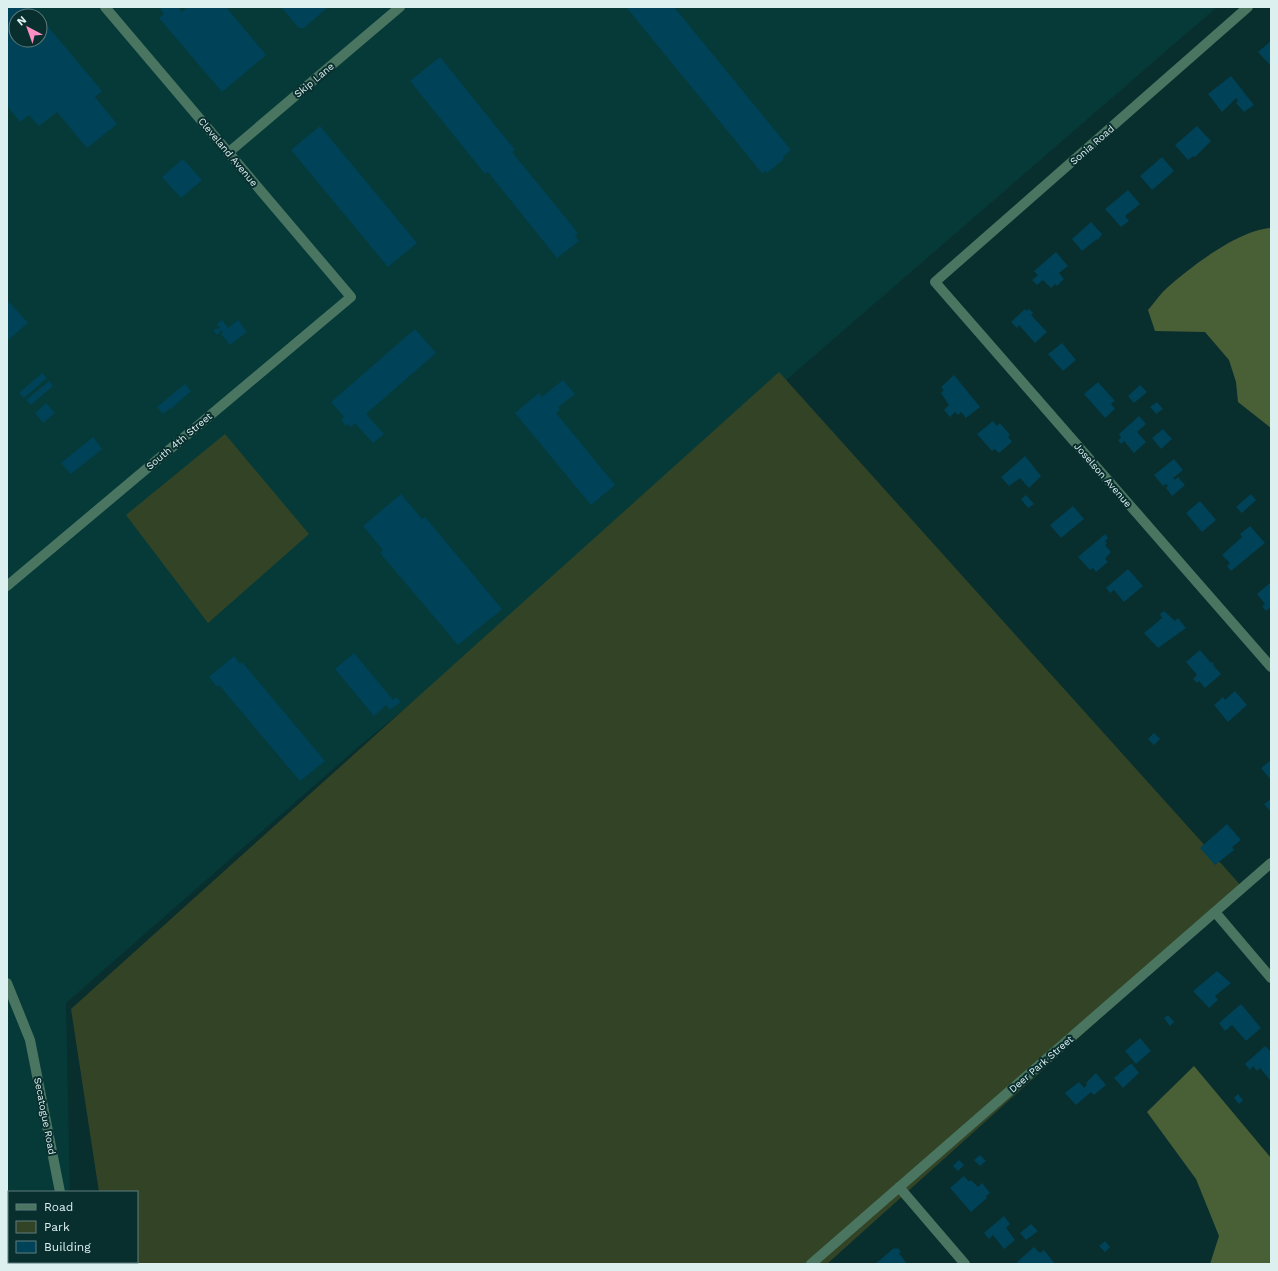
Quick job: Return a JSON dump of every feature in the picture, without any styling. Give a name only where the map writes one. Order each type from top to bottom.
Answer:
[{"type":"street","name":"Cleveland Avenue","points":[[105,7],[351,297]]},
{"type":"street","name":"Skip Lane","points":[[228,153],[400,7]]},
{"type":"street","name":"Sonia Road","points":[[935,282],[1248,7]]},
{"type":"street","name":"Joselson Avenue","points":[[935,282],[1271,667]]},
{"type":"street","name":"South 4th Street","points":[[7,586],[351,297]]},
{"type":"street","name":"Deer Park Street","points":[[811,1264],[1271,864]]},
{"type":"street","points":[[1215,912],[1271,978]]},
{"type":"street","name":"Secatogue Road","points":[[7,983],[30,1040],[60,1191]]},
{"type":"street","points":[[899,1187],[965,1264]]},
{"type":"shaded area","points":[[7,7],[1217,7],[448,673],[357,748],[66,1003],[70,1191],[8,1191],[8,1263],[71,1263],[7,1264]]},
{"type":"shaded area","points":[[1271,228],[1271,428],[1238,402],[1236,382],[1229,360],[1205,332],[1155,331],[1148,310],[1168,287],[1203,259],[1245,235],[1258,230]]},
{"type":"shaded area","points":[[1194,1066],[1271,1158],[1271,1264],[1210,1264],[1219,1236],[1196,1179],[1147,1112]]},
{"type":"green space","points":[[779,372],[1244,889],[827,1264],[110,1264],[138,1263],[138,1191],[99,1191],[71,1009]]},
{"type":"green space","points":[[225,434],[309,534],[208,623],[126,515]]},
{"type":"building","points":[[7,7],[32,7],[33,8],[8,8],[8,48],[48,48],[48,27],[102,91],[95,97],[117,124],[87,148],[57,112],[39,126],[29,115],[20,122],[7,106]]},
{"type":"building","points":[[163,7],[178,7],[182,12],[187,7],[226,7],[266,55],[222,92],[159,18],[164,14],[160,9]]},
{"type":"building","points":[[281,7],[328,7],[304,28],[299,28]]},
{"type":"building","points":[[626,7],[674,7],[791,150],[783,157],[784,159],[767,173],[765,171],[762,173]]},
{"type":"building","points":[[1271,41],[1271,65],[1270,65],[1258,52]]},
{"type":"building","points":[[440,57],[515,150],[512,152],[578,233],[575,236],[579,241],[557,258],[488,172],[485,174],[410,81]]},
{"type":"building","points":[[1231,76],[1254,105],[1244,112],[1236,103],[1238,101],[1236,98],[1222,112],[1208,94]]},
{"type":"building","points":[[320,126],[417,243],[388,267],[291,150]]},
{"type":"building","points":[[1197,126],[1211,141],[1195,157],[1193,156],[1188,160],[1175,145]]},
{"type":"building","points":[[1162,157],[1174,171],[1152,190],[1140,176]]},
{"type":"building","points":[[183,159],[202,180],[181,198],[162,177]]},
{"type":"building","points":[[1128,190],[1140,204],[1125,216],[1129,221],[1121,227],[1105,209]]},
{"type":"building","points":[[1091,222],[1102,234],[1098,240],[1097,239],[1082,251],[1072,239]]},
{"type":"building","points":[[1056,252],[1068,266],[1059,273],[1064,279],[1057,286],[1055,284],[1051,288],[1043,280],[1037,285],[1032,280],[1038,275],[1034,271]]},
{"type":"building","points":[[7,300],[28,323],[7,341]]},
{"type":"building","points":[[1025,309],[1027,311],[1029,309],[1033,313],[1031,315],[1047,332],[1035,343],[1019,325],[1017,328],[1011,322]]},
{"type":"building","points":[[222,320],[228,328],[238,320],[247,332],[230,345],[221,334],[223,332],[221,330],[218,335],[214,332],[215,329],[220,328],[217,324]]},
{"type":"building","points":[[415,329],[436,353],[366,414],[384,434],[373,443],[355,423],[351,427],[348,424],[346,426],[341,420],[344,417],[331,402]]},
{"type":"building","points":[[1062,343],[1076,360],[1063,371],[1048,354]]},
{"type":"building","points":[[42,373],[47,378],[24,398],[19,393]]},
{"type":"building","points":[[954,375],[980,407],[966,418],[961,412],[958,415],[955,412],[950,417],[944,410],[949,405],[941,393],[944,390],[941,387]]},
{"type":"building","points":[[563,380],[575,394],[558,407],[560,410],[556,413],[615,485],[591,505],[515,413],[539,393],[542,397]]},
{"type":"building","points":[[49,381],[53,386],[31,405],[26,400]]},
{"type":"building","points":[[1098,382],[1115,401],[1111,404],[1115,409],[1105,418],[1084,394]]},
{"type":"building","points":[[185,384],[191,391],[171,409],[170,408],[163,414],[157,407]]},
{"type":"building","points":[[1140,385],[1147,392],[1134,403],[1128,396]]},
{"type":"building","points":[[1157,402],[1163,409],[1156,414],[1150,407]]},
{"type":"building","points":[[46,403],[55,413],[43,423],[35,413]]},
{"type":"building","points":[[1139,416],[1146,424],[1137,432],[1146,442],[1134,453],[1124,441],[1121,444],[1118,440],[1121,438],[1119,434]]},
{"type":"building","points":[[993,421],[997,426],[1000,423],[1010,435],[1008,437],[1012,442],[999,453],[995,449],[992,451],[977,434]]},
{"type":"building","points":[[1163,429],[1172,439],[1161,449],[1152,438]]},
{"type":"building","points":[[93,437],[102,449],[71,474],[61,463]]},
{"type":"building","points":[[1025,456],[1041,476],[1029,488],[1020,478],[1009,486],[1001,477]]},
{"type":"building","points":[[1174,459],[1183,470],[1173,478],[1175,480],[1178,477],[1185,485],[1172,496],[1166,488],[1168,486],[1166,484],[1163,486],[1154,475]]},
{"type":"building","points":[[401,494],[422,519],[425,517],[502,609],[458,645],[380,553],[383,550],[363,526]]},
{"type":"building","points":[[1251,494],[1256,500],[1242,513],[1236,507]]},
{"type":"building","points":[[1026,495],[1034,504],[1028,508],[1021,499]]},
{"type":"building","points":[[1200,501],[1216,520],[1202,532],[1186,513]]},
{"type":"building","points":[[1073,506],[1084,519],[1061,538],[1050,525]]},
{"type":"building","points":[[1250,526],[1265,543],[1231,571],[1227,566],[1230,563],[1222,555],[1242,537],[1240,534]]},
{"type":"building","points":[[1105,534],[1108,538],[1105,541],[1107,543],[1105,545],[1111,552],[1105,559],[1108,562],[1096,572],[1093,568],[1090,570],[1078,557]]},
{"type":"building","points":[[1128,569],[1143,586],[1124,602],[1114,590],[1110,593],[1106,588]]},
{"type":"building","points":[[1271,582],[1271,607],[1266,611],[1262,606],[1265,604],[1257,594]]},
{"type":"building","points":[[1164,611],[1175,621],[1178,618],[1186,628],[1158,648],[1144,633],[1162,618],[1160,614]]},
{"type":"building","points":[[1200,650],[1211,663],[1212,662],[1214,664],[1213,665],[1221,674],[1205,688],[1199,681],[1197,683],[1193,679],[1197,675],[1186,662]]},
{"type":"building","points":[[354,653],[393,700],[396,697],[401,702],[390,710],[386,705],[374,716],[335,669]]},
{"type":"building","points":[[234,656],[240,664],[242,662],[325,761],[300,781],[219,685],[217,687],[209,677]]},
{"type":"building","points":[[1235,691],[1247,705],[1228,722],[1214,705],[1223,697],[1225,700]]},
{"type":"building","points":[[1154,733],[1160,739],[1154,745],[1148,739]]},
{"type":"building","points":[[1271,760],[1271,780],[1261,768]]},
{"type":"building","points":[[1271,799],[1271,812],[1264,804]]},
{"type":"building","points":[[1227,824],[1241,840],[1232,847],[1234,850],[1215,865],[1200,848]]},
{"type":"building","points":[[1217,971],[1231,983],[1215,996],[1218,1000],[1209,1008],[1193,991]]},
{"type":"building","points":[[1241,1004],[1261,1028],[1246,1041],[1232,1025],[1225,1031],[1219,1023]]},
{"type":"building","points":[[1168,1015],[1174,1022],[1170,1026],[1164,1018]]},
{"type":"building","points":[[1140,1038],[1151,1051],[1136,1064],[1125,1051]]},
{"type":"building","points":[[1265,1046],[1271,1052],[1270,1080],[1260,1068],[1257,1071],[1253,1066],[1250,1070],[1245,1064]]},
{"type":"building","points":[[1132,1064],[1139,1073],[1123,1088],[1114,1078]]},
{"type":"building","points":[[1096,1073],[1106,1085],[1094,1095],[1091,1092],[1076,1105],[1065,1093],[1079,1082],[1084,1088],[1087,1085],[1086,1083]]},
{"type":"building","points":[[1238,1094],[1243,1100],[1239,1104],[1234,1098]]},
{"type":"building","points":[[980,1155],[986,1161],[980,1166],[974,1160]]},
{"type":"building","points":[[959,1160],[964,1165],[958,1171],[953,1166]]},
{"type":"building","points":[[964,1176],[969,1182],[971,1180],[978,1187],[982,1183],[990,1193],[986,1196],[987,1198],[971,1212],[950,1188]]},
{"type":"building","points":[[1004,1216],[1010,1224],[1006,1228],[1015,1240],[1004,1249],[993,1235],[989,1239],[984,1233]]},
{"type":"building","points":[[1031,1224],[1038,1231],[1026,1240],[1020,1233]]},
{"type":"building","points":[[1105,1241],[1110,1247],[1105,1252],[1099,1246]]},
{"type":"building","points":[[1034,1247],[1040,1253],[1044,1250],[1055,1264],[1019,1264],[1017,1262]]},
{"type":"building","points":[[894,1248],[898,1248],[901,1252],[899,1253],[907,1264],[875,1264]]}]
